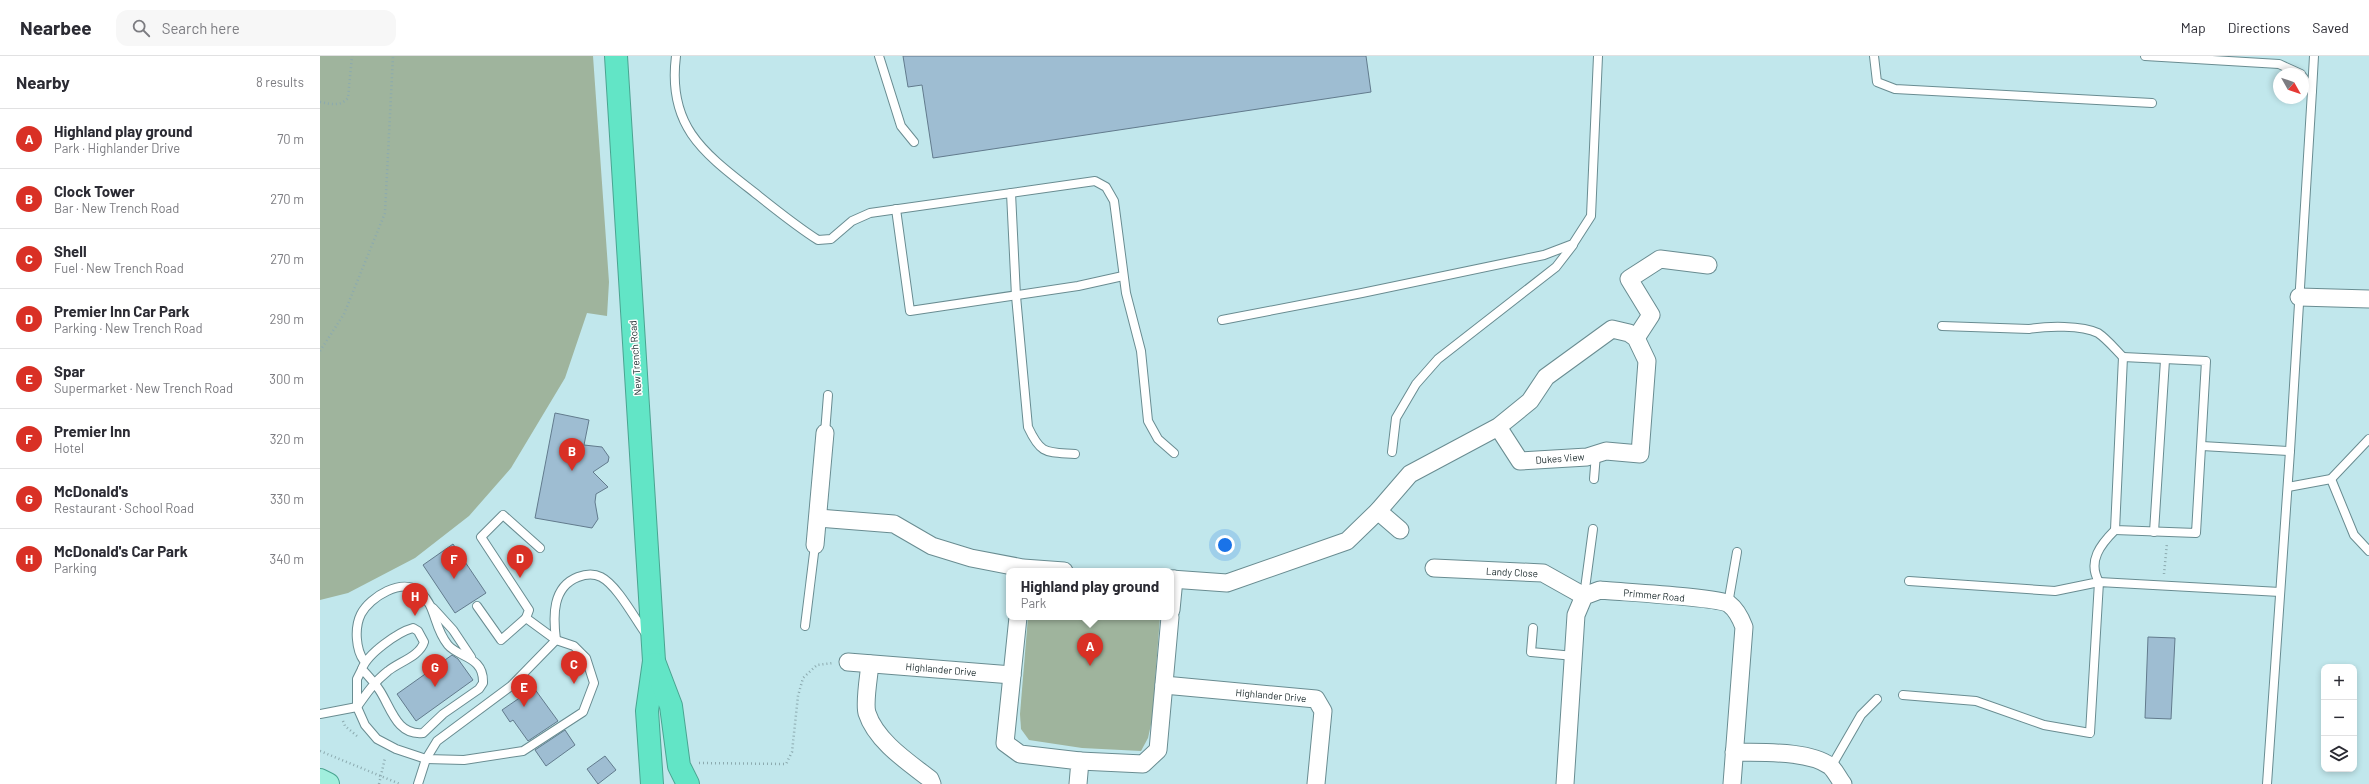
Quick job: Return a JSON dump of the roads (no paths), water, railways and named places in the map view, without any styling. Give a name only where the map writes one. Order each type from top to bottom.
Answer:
[{"type":"highway","name":"New Trench Road","points":[[616,56],[654,652],[647,711],[652,784]]},
{"type":"highway","name":"New Trench Road","points":[[654,652],[671,706],[679,766],[688,784]]},
{"type":"main road","points":[[320,780],[328,784]]},
{"type":"street","points":[[1174,579],[1228,583],[1347,541],[1378,511],[1410,474],[1498,427],[1530,401],[1546,377],[1612,329],[1629,332],[1636,338],[1651,315],[1629,279],[1660,259],[1708,265]]},
{"type":"street","points":[[2299,297],[2369,299]]},
{"type":"street","name":"Dukes View","points":[[1498,427],[1520,461],[1587,457],[1606,451],[1640,454],[1647,361],[1636,338]]},
{"type":"street","points":[[815,545],[825,433]]},
{"type":"street","points":[[1378,511],[1400,530]]},
{"type":"street","points":[[818,518],[894,524],[932,546],[971,558],[1017,568]]},
{"type":"street","name":"Landy Close","points":[[1434,568],[1543,573],[1584,596]]},
{"type":"street","name":"Primmer Road","points":[[1584,596],[1600,590],[1702,599],[1728,604]]},
{"type":"street","points":[[1565,784],[1576,615],[1584,596]]},
{"type":"street","points":[[1728,604],[1739,614],[1744,627],[1732,784]]},
{"type":"street","points":[[1018,620],[1005,743],[1020,754],[1080,762],[1143,764],[1158,750],[1170,620]]},
{"type":"street","name":"Highlander Drive","points":[[848,662],[1012,675]]},
{"type":"street","points":[[870,664],[866,712],[876,730],[900,756],[930,779],[932,784]]},
{"type":"street","name":"Highlander Drive","points":[[1164,685],[1316,699],[1323,712],[1316,784]]},
{"type":"street","points":[[1734,752],[1798,755],[1816,758],[1831,767],[1843,784]]},
{"type":"street","points":[[1078,784],[1080,762]]},
{"type":"lane","points":[[676,56],[674,76],[679,110],[692,137],[713,160],[818,240],[831,239],[852,222],[870,213],[1095,181],[1106,187],[1114,201],[1126,293],[1141,352],[1148,421],[1158,440],[1174,453]]},
{"type":"lane","points":[[879,56],[901,126],[914,142]]},
{"type":"lane","points":[[1392,452],[1396,418],[1416,384],[1438,359],[1556,267],[1591,216],[1598,56]]},
{"type":"lane","points":[[1874,56],[1877,82],[1895,90],[2152,103]]},
{"type":"lane","points":[[2145,56],[2279,64],[2288,68]]},
{"type":"lane","points":[[2267,784],[2288,488],[2314,56]]},
{"type":"lane","points":[[2309,86],[2312,91]]},
{"type":"lane","points":[[1011,193],[1016,296],[1028,427],[1036,445],[1048,452],[1075,454]]},
{"type":"lane","points":[[896,209],[910,311],[1016,296],[1124,276]]},
{"type":"lane","points":[[1222,320],[1522,260],[1544,255],[1573,244]]},
{"type":"lane","points":[[1942,326],[2029,329],[2043,326],[2084,329],[2099,334],[2123,357],[2206,361],[2196,533],[2115,530]]},
{"type":"lane","points":[[1903,695],[1976,701],[2044,725],[2090,733],[2099,582],[2095,576],[2094,561],[2099,547],[2115,530],[2123,357]]},
{"type":"lane","points":[[2154,532],[2165,360]]},
{"type":"lane","points":[[825,433],[828,395]]},
{"type":"lane","points":[[2288,488],[2330,479],[2369,439]]},
{"type":"lane","points":[[2202,446],[2290,451]]},
{"type":"lane","points":[[1594,479],[1596,454]]},
{"type":"lane","points":[[2330,479],[2354,535],[2369,551]]},
{"type":"lane","points":[[477,606],[501,640],[526,618],[529,610],[482,537],[503,515],[540,548]]},
{"type":"lane","points":[[1584,596],[1593,529]]},
{"type":"lane","points":[[804,626],[815,545]]},
{"type":"lane","points":[[1728,604],[1737,552]]},
{"type":"lane","points":[[556,640],[554,624],[556,600],[569,580],[587,573],[601,577],[617,590],[654,652]]},
{"type":"lane","points":[[1909,581],[2055,591],[2099,582],[2280,592]]},
{"type":"lane","points":[[402,586],[411,587],[419,592],[433,608],[453,630],[471,657],[483,678],[482,685],[443,714],[423,733],[410,733],[390,711],[363,665],[359,652],[358,622],[365,608],[375,600],[402,586]]},
{"type":"lane","points":[[433,608],[436,624],[449,646],[471,657]]},
{"type":"lane","points":[[320,714],[357,707],[374,683],[388,671],[422,648],[424,642],[418,631],[413,628],[406,630],[363,665],[357,679],[357,707],[365,725],[377,739],[396,749],[426,759],[464,760],[523,751],[583,712],[594,683],[586,658],[574,646],[556,640],[526,618]]},
{"type":"lane","points":[[1533,628],[1531,652],[1574,656]]},
{"type":"lane","points":[[418,784],[426,759],[437,741],[511,686],[556,640]]},
{"type":"lane","points":[[1831,767],[1861,715],[1877,699]]},
{"type":"place","name":"Clock Tower","points":[[572,471]]},
{"type":"place","name":"Premier Inn Car Park","points":[[520,578]]},
{"type":"place","name":"Premier Inn","points":[[454,579]]},
{"type":"place","name":"McDonald's Car Park","points":[[415,616]]},
{"type":"place","name":"Highland play ground","points":[[1090,666]]},
{"type":"place","name":"Shell","points":[[574,684]]},
{"type":"place","name":"McDonald's","points":[[435,687]]},
{"type":"place","name":"Spar","points":[[524,707]]}]
